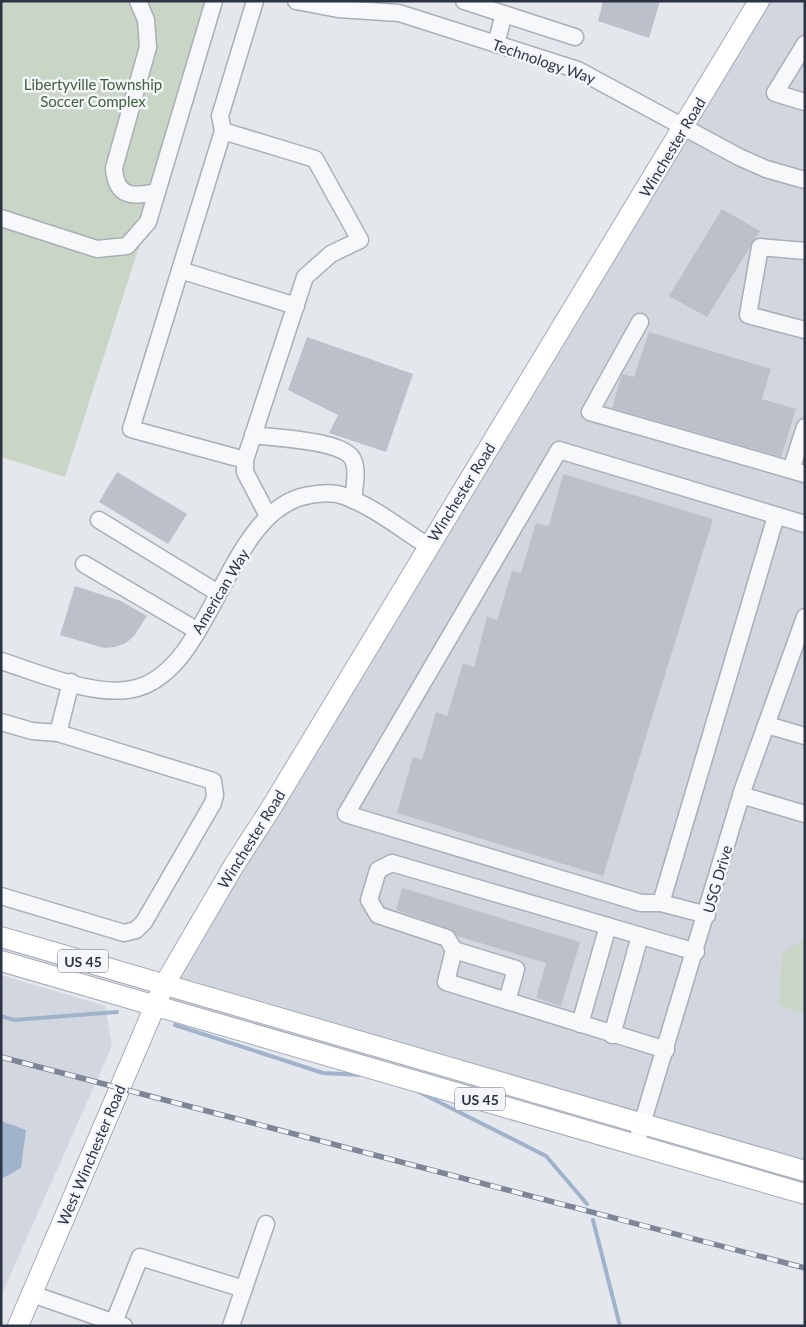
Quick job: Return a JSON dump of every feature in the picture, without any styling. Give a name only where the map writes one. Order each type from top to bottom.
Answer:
[{"type":"main road","name":"Winchester Road","points":[[164,985],[210,905],[272,808],[428,546],[685,127],[759,1]]},
{"type":"main road","name":"US 45","points":[[1,937],[805,1171]]},
{"type":"main road","name":"US 45","points":[[1,961],[805,1194]]},
{"type":"main road","name":"West Winchester Road","points":[[18,1326],[164,985]]},
{"type":"street","points":[[138,1],[146,20],[148,47],[114,168],[115,178],[123,191],[133,196],[157,192]]},
{"type":"street","points":[[1,218],[96,249],[127,246],[148,222],[214,1]]},
{"type":"street","points":[[245,460],[131,429],[223,131],[220,116],[255,1]]},
{"type":"street","name":"Technology Way","points":[[296,1],[338,9],[354,5],[399,13],[578,70],[766,169],[805,180]]},
{"type":"street","points":[[464,1],[575,37]]},
{"type":"street","points":[[496,44],[504,14]]},
{"type":"street","points":[[805,44],[775,94],[805,102]]},
{"type":"street","points":[[223,131],[315,159],[360,240],[331,254],[305,277],[245,460],[245,472],[268,516]]},
{"type":"street","points":[[805,251],[760,247],[748,315],[805,330]]},
{"type":"street","points":[[180,270],[296,306]]},
{"type":"street","points":[[640,322],[590,412],[798,472],[805,427]]},
{"type":"street","points":[[253,435],[330,444],[351,457],[356,468],[353,500]]},
{"type":"street","points":[[706,915],[661,903],[641,903],[346,814],[559,450],[805,524]]},
{"type":"street","name":"American Way","points":[[1,661],[105,690],[137,688],[165,673],[183,653],[257,529],[268,516],[301,496],[335,494],[353,500],[428,546]]},
{"type":"street","points":[[661,903],[776,516]]},
{"type":"street","points":[[99,520],[218,593]]},
{"type":"street","points":[[84,564],[196,630]]},
{"type":"street","name":"USG Drive","points":[[636,1144],[696,952],[741,795],[767,725],[798,659],[805,617]]},
{"type":"street","points":[[58,733],[71,682]]},
{"type":"street","points":[[1,722],[32,731],[58,733],[213,781],[215,795],[214,803],[144,922],[136,930],[124,933],[1,896]]},
{"type":"street","points":[[767,725],[805,736]]},
{"type":"street","points":[[741,795],[805,814]]},
{"type":"street","points":[[506,1001],[516,969],[454,950],[447,938],[378,915],[369,900],[378,870],[392,863],[696,952]]},
{"type":"street","points":[[580,1024],[608,926]]},
{"type":"street","points":[[612,1035],[640,936]]},
{"type":"street","points":[[454,950],[446,982],[612,1035],[666,1050]]},
{"type":"street","points":[[231,1326],[266,1224]]},
{"type":"street","points":[[32,1294],[119,1324],[140,1257],[244,1289]]},
{"type":"shaded area","points":[[759,1],[805,1],[805,1188],[165,998]]},
{"type":"shaded area","points":[[1,975],[105,1006],[112,1046],[1,1296]]},
{"type":"green space","name":"Libertyville Township Soccer Complex","points":[[1,1],[218,1],[65,477],[1,457]]},
{"type":"green space","points":[[805,939],[805,1015],[779,1005],[782,953]]},
{"type":"water","points":[[1,1121],[26,1130],[21,1168],[1,1179]]},
{"type":"building","points":[[603,1],[660,1],[649,38],[598,21]]},
{"type":"building","points":[[722,209],[760,231],[707,317],[669,296]]},
{"type":"building","points":[[649,332],[771,369],[762,399],[796,409],[781,457],[612,408],[622,374],[634,377]]},
{"type":"building","points":[[307,337],[413,374],[386,452],[329,433],[338,415],[288,390]]},
{"type":"building","points":[[117,472],[187,514],[168,544],[99,502]]},
{"type":"building","points":[[563,474],[713,519],[603,876],[397,813],[413,757],[422,760],[436,712],[447,716],[463,663],[474,667],[487,617],[497,620],[512,571],[521,573],[536,523],[549,526]]},
{"type":"building","points":[[75,586],[121,601],[147,616],[134,636],[126,643],[115,647],[104,648],[60,635]]},
{"type":"building","points":[[402,888],[580,942],[561,1006],[536,998],[546,963],[457,936],[450,929],[396,910]]},
{"type":"waterway","points":[[1,1016],[14,1020],[117,1012]]},
{"type":"waterway","points":[[175,1025],[323,1073],[363,1075]]},
{"type":"waterway","points":[[419,1092],[546,1156],[587,1204]]},
{"type":"waterway","points":[[593,1220],[620,1326]]},
{"type":"railway","points":[[1,1057],[805,1268]]}]
